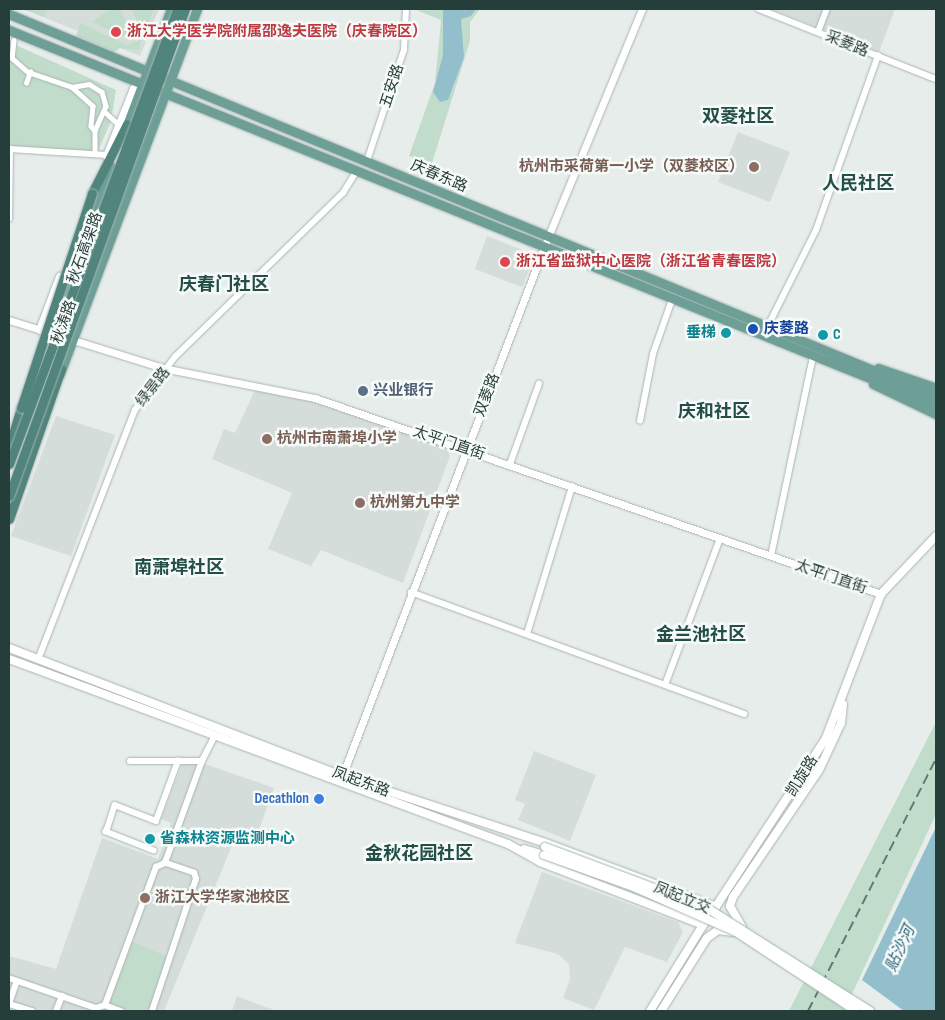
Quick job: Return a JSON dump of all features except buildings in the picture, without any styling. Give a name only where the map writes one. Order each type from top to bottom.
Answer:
[{"type":"highway","name":"秋石高架路","points":[[9,464],[177,9]]},
{"type":"highway","name":"秋石高架路","points":[[9,496],[185,9]]},
{"type":"highway","points":[[9,449],[92,193],[127,124]]},
{"type":"highway","points":[[9,519],[62,370]]},
{"type":"main road","name":"秋涛路","points":[[9,449],[49,332],[171,9]]},
{"type":"main road","name":"秋涛路","points":[[9,504],[62,370],[164,92],[197,9]]},
{"type":"main road","name":"庆春东路","points":[[9,14],[768,326],[858,364],[890,381]]},
{"type":"main road","name":"庆春东路","points":[[9,30],[813,357],[846,369],[890,381]]},
{"type":"main road","points":[[40,330],[107,154],[134,89],[143,84]]},
{"type":"main road","name":"庆春东路","points":[[858,364],[900,372],[936,388]]},
{"type":"main road","name":"庆春东路","points":[[846,369],[936,414]]},
{"type":"main road","points":[[890,381],[936,396]]},
{"type":"main road","points":[[890,381],[936,405]]},
{"type":"main road","name":"凯旋路","points":[[650,1011],[703,926],[816,754],[845,694],[881,594],[936,536]]},
{"type":"main road","name":"凤起东路","points":[[9,648],[508,844],[540,862],[703,926]]},
{"type":"main road","name":"凤起东路","points":[[9,659],[215,736],[341,779],[552,845],[716,907]]},
{"type":"main road","points":[[742,926],[730,906],[733,897],[819,770],[841,723],[845,694]]},
{"type":"main road","name":"凤起立交","points":[[475,822],[636,888],[736,932],[856,1011]]},
{"type":"main road","name":"凤起立交","points":[[508,844],[544,851],[707,908],[742,926],[870,1011]]},
{"type":"main road","points":[[662,1011],[706,938],[718,930],[736,932]]},
{"type":"street","name":"五安路","points":[[367,161],[404,50],[406,9]]},
{"type":"street","name":"双菱路","points":[[341,779],[548,237],[642,9]]},
{"type":"street","name":"采菱路","points":[[759,9],[936,79]]},
{"type":"street","points":[[818,32],[827,9]]},
{"type":"street","points":[[14,40],[12,58],[30,72],[72,87],[92,106],[90,126],[95,131]]},
{"type":"street","points":[[768,326],[816,230],[878,56]]},
{"type":"street","points":[[26,83],[30,72]]},
{"type":"street","points":[[72,87],[89,84],[97,88],[105,98],[105,112],[95,131],[95,154]]},
{"type":"street","points":[[105,112],[116,122]]},
{"type":"street","points":[[9,219],[9,149],[107,154]]},
{"type":"street","name":"绿景路","points":[[38,660],[135,410],[169,369],[175,357],[343,193],[356,172]]},
{"type":"street","points":[[640,421],[653,354],[672,300]]},
{"type":"street","name":"太平门直街","points":[[9,320],[169,369],[315,398],[881,594]]},
{"type":"street","points":[[771,556],[813,357]]},
{"type":"street","points":[[510,464],[539,384]]},
{"type":"street","points":[[527,634],[572,487]]},
{"type":"street","points":[[666,685],[720,539]]},
{"type":"street","points":[[411,592],[744,714]]},
{"type":"street","points":[[165,863],[202,761],[215,736]]},
{"type":"street","points":[[130,761],[202,761]]},
{"type":"street","points":[[154,851],[106,832],[115,805],[156,822],[178,761]]},
{"type":"street","points":[[105,1005],[156,867],[165,863],[194,874],[196,879],[153,1011]]},
{"type":"street","points":[[9,978],[96,1008],[105,1005],[121,1011]]},
{"type":"street","points":[[17,981],[9,1004],[32,1011]]},
{"type":"street","points":[[56,1011],[62,996]]},
{"type":"shaded area","name":"浙江大学医学院附属邵逸夫医院（庆春院区）","points":[[23,9],[159,9],[140,56]]},
{"type":"shaded area","points":[[771,9],[895,9],[879,52]]},
{"type":"shaded area","name":"杭州市采荷第一小学（双菱校区）","points":[[738,132],[790,152],[770,202],[718,182]]},
{"type":"shaded area","name":"浙江省监狱中心医院（浙江省青春医院）","points":[[487,236],[535,255],[522,287],[475,269]]},
{"type":"shaded area","name":"杭州第九中学","points":[[255,390],[313,402],[446,447],[450,456],[403,583],[321,550],[311,566],[268,549],[292,493],[212,459],[224,429],[235,433]]},
{"type":"shaded area","points":[[56,416],[115,435],[71,556],[11,536]]},
{"type":"shaded area","points":[[534,751],[596,775],[570,841],[518,820],[525,804],[515,800]]},
{"type":"shaded area","name":"浙江大学华家池校区","points":[[185,757],[274,788],[254,843],[233,843],[164,1011],[9,1011],[9,956],[56,969],[102,838],[158,859],[171,823],[161,819]]},
{"type":"shaded area","points":[[542,872],[678,922],[683,932],[667,962],[625,947],[594,1010],[563,998],[570,979],[569,964],[558,954],[515,943]]},
{"type":"shaded area","points":[[237,996],[244,999],[277,1011],[232,1011]]},
{"type":"green space","points":[[23,9],[45,9],[46,12],[44,17]]},
{"type":"green space","points":[[111,9],[120,9],[131,34],[125,37],[92,22]]},
{"type":"green space","points":[[132,9],[154,9],[145,32],[139,29]]},
{"type":"green space","points":[[414,9],[480,9],[470,22],[470,41],[432,163],[409,156],[435,83],[441,20]]},
{"type":"green space","points":[[80,23],[127,45],[142,39],[138,50],[120,48],[114,52],[76,36]]},
{"type":"green space","points":[[9,42],[116,90],[111,121],[95,158],[9,147]]},
{"type":"green space","points":[[936,722],[936,814],[844,1011],[789,1011]]},
{"type":"green space","points":[[128,940],[168,957],[152,1011],[121,1011],[105,1005]]},
{"type":"water","points":[[443,9],[476,9],[471,16],[461,19],[464,57],[448,100],[440,102],[433,92],[443,55]]},
{"type":"water","name":"贴沙河","points":[[936,827],[936,1011],[904,1011],[862,980]]},
{"type":"railway","points":[[808,1011],[936,759]]},
{"type":"place","name":"浙江大学医学院附属邵逸夫医院（庆春院区）","points":[[116,32]]},
{"type":"place","name":"杭州市采荷第一小学（双菱校区）","points":[[754,167]]},
{"type":"place","name":"浙江省监狱中心医院（浙江省青春医院）","points":[[505,262]]},
{"type":"place","name":"庆菱路","points":[[753,329]]},
{"type":"place","name":"垂梯","points":[[726,333]]},
{"type":"place","name":"C","points":[[823,335]]},
{"type":"place","name":"兴业银行","points":[[363,391]]},
{"type":"place","name":"杭州市南萧埠小学","points":[[267,439]]},
{"type":"place","name":"杭州第九中学","points":[[360,503]]},
{"type":"place","name":"Decathlon","points":[[319,799]]},
{"type":"place","name":"省森林资源监测中心","points":[[150,839]]},
{"type":"place","name":"浙江大学华家池校区","points":[[145,898]]},
{"type":"district","name":"双菱社区","points":[[738,117]]},
{"type":"district","name":"人民社区","points":[[858,184]]},
{"type":"district","name":"庆春门社区","points":[[224,285]]},
{"type":"district","name":"庆和社区","points":[[714,412]]},
{"type":"district","name":"南萧埠社区","points":[[179,568]]},
{"type":"district","name":"金兰池社区","points":[[701,635]]},
{"type":"district","name":"金秋花园社区","points":[[419,854]]}]
